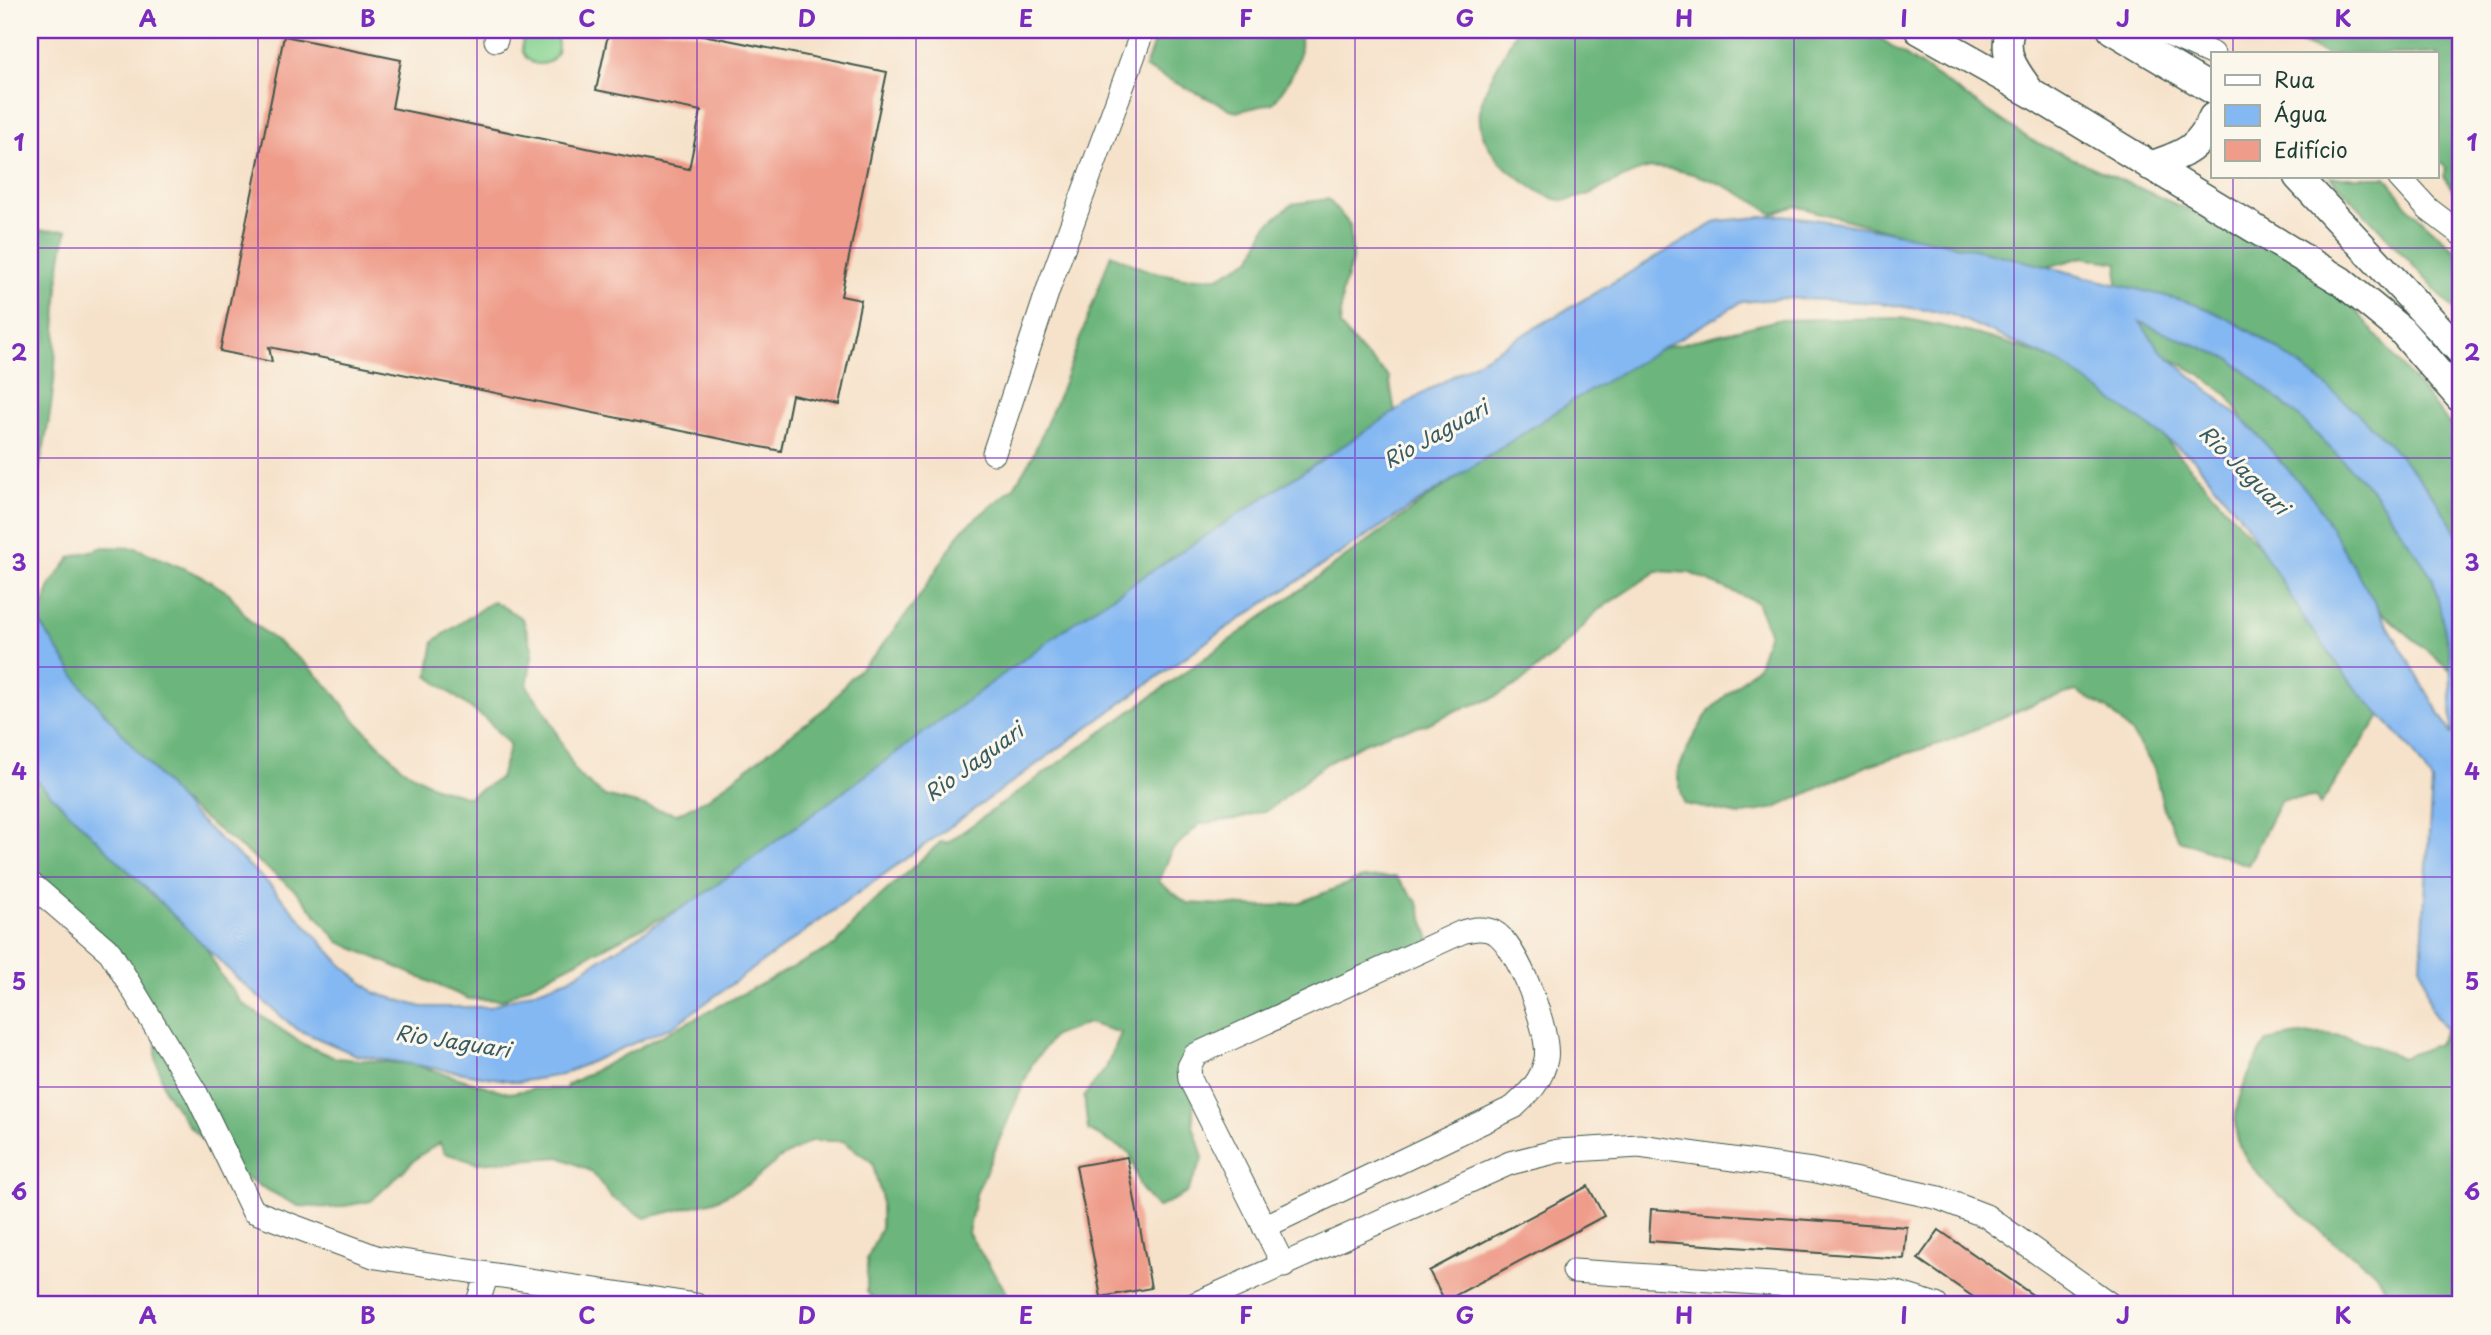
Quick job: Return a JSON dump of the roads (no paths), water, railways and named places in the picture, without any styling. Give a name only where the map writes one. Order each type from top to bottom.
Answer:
[{"type":"main road","points":[[1919,30],[2031,93],[2340,281],[2401,330],[2461,399]]},
{"type":"main road","points":[[2011,30],[2006,42],[2009,60],[2031,93]]},
{"type":"main road","points":[[2116,32],[2211,88]]},
{"type":"main road","points":[[2150,166],[2185,154],[2204,138],[2211,122]]},
{"type":"main road","points":[[2299,178],[2461,352]]},
{"type":"street","points":[[994,453],[1050,284],[1143,30]]},
{"type":"street","points":[[2159,30],[2211,53]]},
{"type":"street","points":[[2400,178],[2428,209],[2461,234]]},
{"type":"street","points":[[30,883],[110,952],[196,1093],[254,1211],[376,1257],[696,1305]]},
{"type":"street","points":[[1264,1227],[1514,1107],[1536,1087],[1547,1058],[1545,1028],[1509,946],[1495,933],[1478,928],[1462,932],[1195,1055],[1189,1067],[1190,1079],[1264,1227],[1284,1266]]},
{"type":"street","points":[[1193,1305],[1510,1163],[1558,1151],[1639,1146],[1812,1170],[1939,1198],[1986,1216],[2111,1305]]},
{"type":"street","points":[[1574,1270],[1894,1292],[1936,1305]]},
{"type":"street","points":[[477,1305],[487,1274]]},
{"type":"water","name":"Rio Jaguari","points":[[1782,215],[1862,227],[1981,251],[2189,303],[2216,313],[2284,354],[2354,410],[2387,442],[2441,508],[2461,540],[2461,1050],[2431,1009],[2421,966],[2432,782],[2412,750],[2352,684],[2304,618],[2245,522],[2194,459],[2061,363],[1950,314],[1879,303],[1786,298],[1742,302],[1577,398],[1213,637],[675,1025],[561,1075],[518,1082],[356,1055],[296,1029],[238,979],[30,774],[30,608],[84,689],[189,811],[269,884],[341,964],[375,993],[422,1007],[489,1007],[569,979],[704,894],[1077,620],[1422,394],[1718,221]],"holes":[[[2140,322],[2232,360],[2301,419],[2375,493],[2433,578],[2450,654],[2452,735],[2314,499],[2248,424],[2159,349]]]}]
